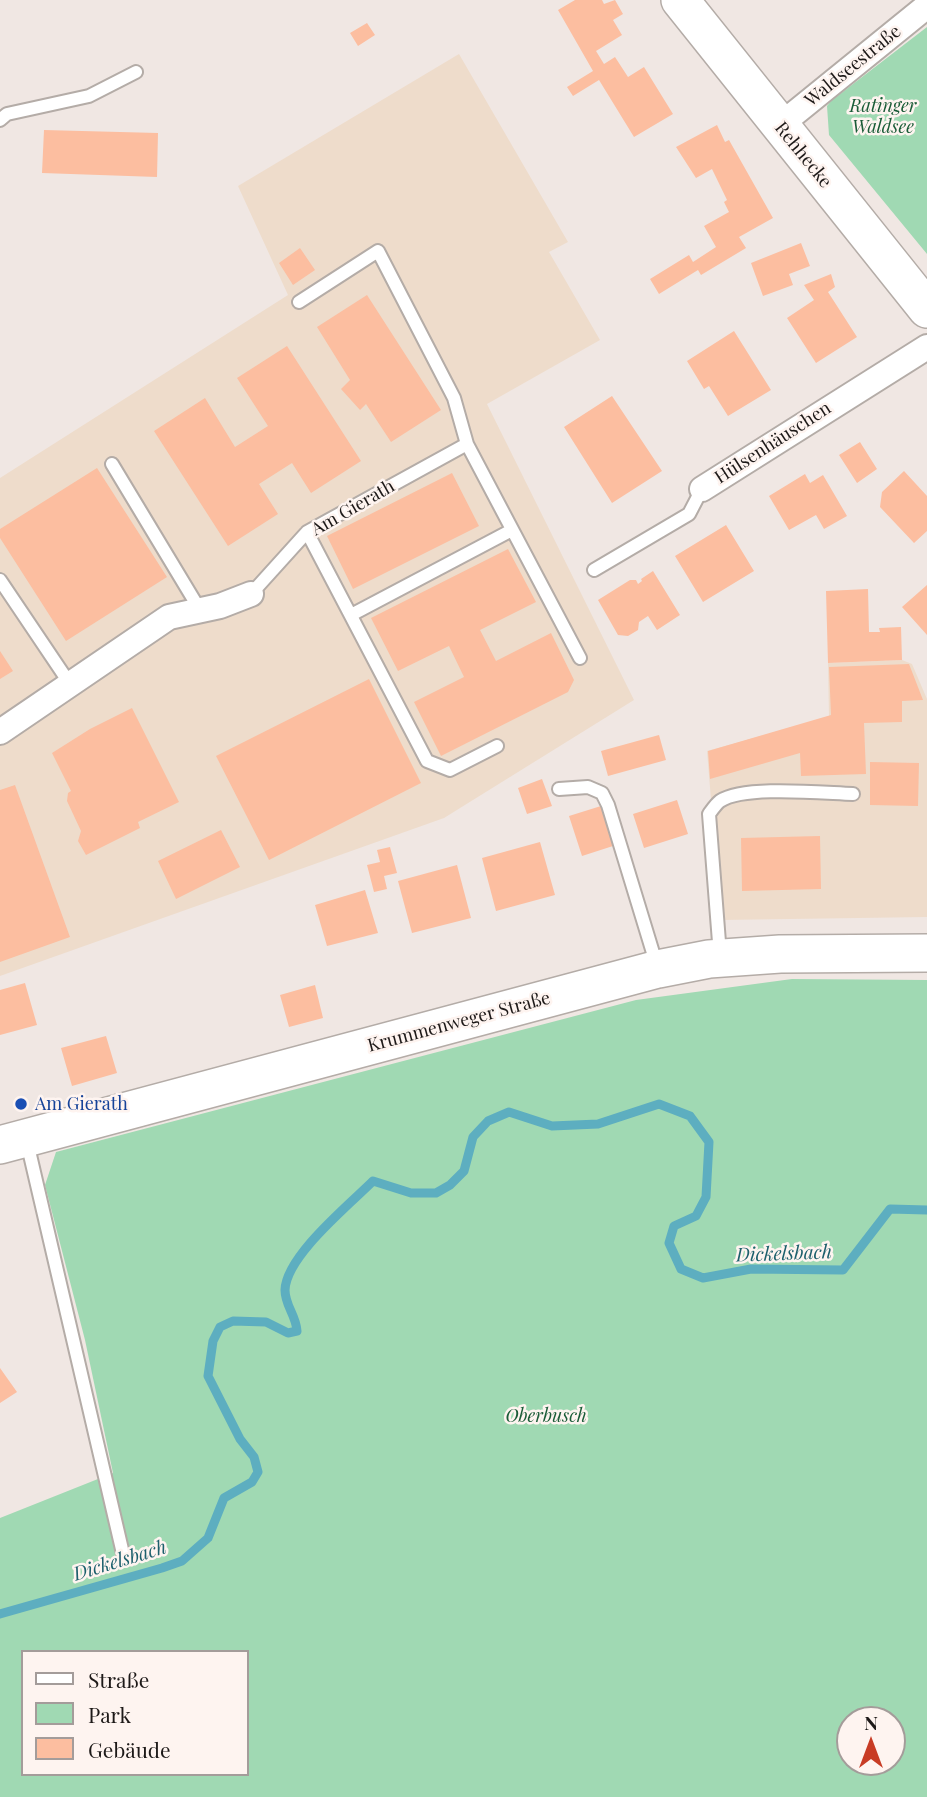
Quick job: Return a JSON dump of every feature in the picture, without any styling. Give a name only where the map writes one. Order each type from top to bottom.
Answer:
[{"type":"main road","name":"Rehhecke","points":[[680,0],[927,309]]},
{"type":"main road","name":"Krummenweger Straße","points":[[13,1141],[658,969],[721,958],[780,954],[927,953]]},
{"type":"street","name":"Waldseestraße","points":[[779,126],[927,6]]},
{"type":"street","name":"Hülsenhäuschen","points":[[702,489],[927,347]]},
{"type":"street","name":"Am Gierath","points":[[0,732],[169,617],[220,606],[251,594]]},
{"type":"lane","points":[[0,120],[7,114],[89,96],[135,72]]},
{"type":"lane","points":[[299,302],[378,251],[454,398],[467,444],[580,659]]},
{"type":"lane","name":"Am Gierath","points":[[251,594],[307,532],[467,444]]},
{"type":"lane","points":[[112,464],[200,610]]},
{"type":"lane","name":"Hülsenhäuschen","points":[[594,570],[689,514],[702,489]]},
{"type":"lane","points":[[351,615],[512,530]]},
{"type":"lane","points":[[307,532],[427,761],[450,770],[497,746]]},
{"type":"lane","points":[[0,580],[70,684]]},
{"type":"lane","points":[[559,789],[588,787],[602,793],[658,969]]},
{"type":"lane","points":[[721,958],[709,814],[718,802],[733,796],[764,792],[853,794]]},
{"type":"lane","points":[[13,1141],[124,1558]]},
{"type":"shaded area","points":[[459,54],[568,242],[549,252],[600,340],[487,404],[634,700],[444,818],[0,976],[0,478],[288,295],[238,186]]},
{"type":"shaded area","points":[[902,660],[912,664],[927,699],[927,917],[721,920],[707,751],[829,717],[828,663]]},
{"type":"green space","name":"Ratinger Waldsee","points":[[927,27],[927,254],[829,135],[827,106]]},
{"type":"green space","name":"Oberbusch","points":[[792,979],[927,980],[927,1797],[0,1797],[0,1518],[113,1473],[85,1340],[45,1185],[56,1152],[636,1000]]},
{"type":"building","points":[[575,0],[602,0],[604,4],[615,0],[623,14],[613,20],[622,35],[596,51],[604,64],[615,57],[628,77],[644,67],[673,114],[634,137],[599,80],[573,96],[567,87],[593,71],[558,10]]},
{"type":"building","points":[[367,23],[375,35],[358,46],[350,33]]},
{"type":"building","points":[[717,125],[725,142],[729,140],[773,218],[739,237],[746,248],[701,275],[698,270],[659,294],[650,279],[689,255],[693,262],[716,247],[704,226],[729,212],[724,202],[727,200],[712,169],[696,178],[676,147]]},
{"type":"building","points":[[44,130],[158,133],[157,177],[42,173]]},
{"type":"building","points":[[801,243],[810,266],[789,274],[793,285],[763,296],[751,263]]},
{"type":"building","points":[[300,248],[315,270],[293,285],[279,263]]},
{"type":"building","points":[[831,274],[835,287],[828,292],[857,337],[816,363],[787,318],[814,300],[804,285]]},
{"type":"building","points":[[367,295],[441,410],[391,442],[366,404],[360,410],[341,389],[350,380],[317,327]]},
{"type":"building","points":[[734,331],[771,390],[728,416],[709,386],[704,389],[687,361]]},
{"type":"building","points":[[287,346],[361,461],[311,493],[292,463],[259,484],[278,514],[228,546],[154,431],[205,398],[235,447],[268,426],[237,378]]},
{"type":"building","points":[[612,396],[662,471],[612,503],[564,427]]},
{"type":"building","points":[[860,442],[877,469],[857,483],[839,455]]},
{"type":"building","points":[[97,468],[167,577],[66,641],[0,538],[0,529]]},
{"type":"building","points":[[904,471],[927,496],[927,531],[914,543],[880,507],[882,492]]},
{"type":"building","points":[[452,473],[479,526],[353,589],[327,536]]},
{"type":"building","points":[[805,474],[810,483],[823,475],[847,516],[824,529],[816,515],[789,530],[769,496]]},
{"type":"building","points":[[726,525],[754,571],[703,602],[675,556]]},
{"type":"building","points":[[508,549],[536,602],[480,630],[496,661],[551,633],[574,680],[568,692],[441,756],[414,702],[464,677],[449,646],[398,671],[371,618]]},
{"type":"building","points":[[653,571],[680,615],[657,630],[648,616],[639,622],[638,630],[628,636],[618,635],[598,600],[630,580],[636,580],[638,584]]},
{"type":"building","points":[[927,585],[927,635],[902,607]]},
{"type":"building","points":[[868,589],[869,632],[880,632],[879,628],[901,627],[902,660],[828,663],[826,591]]},
{"type":"building","points":[[0,651],[13,671],[0,679]]},
{"type":"building","points":[[909,664],[923,700],[902,701],[902,722],[864,723],[866,774],[801,776],[800,753],[710,779],[708,751],[831,715],[829,667]]},
{"type":"building","points":[[369,679],[421,783],[269,860],[216,756]]},
{"type":"building","points":[[132,708],[179,802],[138,822],[140,828],[86,855],[78,841],[81,831],[67,801],[71,791],[52,753],[90,729]]},
{"type":"building","points":[[659,735],[666,760],[608,776],[601,751]]},
{"type":"building","points":[[870,762],[919,763],[918,806],[870,805]]},
{"type":"building","points":[[542,779],[552,806],[527,814],[518,788]]},
{"type":"building","points":[[15,785],[70,937],[0,962],[0,790]]},
{"type":"building","points":[[677,800],[688,834],[644,848],[633,814]]},
{"type":"building","points":[[601,806],[613,846],[582,856],[569,816]]},
{"type":"building","points":[[221,830],[240,867],[176,899],[158,861]]},
{"type":"building","points":[[820,836],[821,889],[742,891],[741,838]]},
{"type":"building","points":[[540,842],[555,895],[496,911],[482,858]]},
{"type":"building","points":[[390,847],[397,873],[384,876],[387,889],[374,892],[367,865],[380,862],[377,850]]},
{"type":"building","points":[[457,865],[471,918],[412,933],[398,881]]},
{"type":"building","points":[[365,890],[378,933],[327,946],[315,905]]},
{"type":"building","points":[[25,983],[37,1025],[0,1035],[0,990]]},
{"type":"building","points":[[315,985],[323,1018],[289,1027],[280,995]]},
{"type":"building","points":[[106,1036],[117,1073],[72,1086],[61,1048]]},
{"type":"building","points":[[0,1368],[17,1392],[0,1403]]},
{"type":"waterway","name":"Dickelsbach","points":[[0,1614],[182,1561],[208,1538],[224,1498],[252,1482],[258,1472],[254,1457],[240,1439],[208,1376],[213,1341],[220,1327],[233,1321],[266,1322],[288,1333],[297,1331],[285,1296],[288,1277],[296,1262],[320,1232],[373,1181],[411,1193],[436,1193],[450,1185],[464,1171],[473,1137],[488,1121],[509,1112],[552,1126],[598,1124],[659,1104],[690,1116],[709,1142],[706,1197],[696,1216],[674,1226],[669,1243],[681,1269],[703,1278],[751,1269],[843,1270],[890,1209],[927,1210]]},
{"type":"place","name":"Am Gierath","points":[[21,1104]]}]
